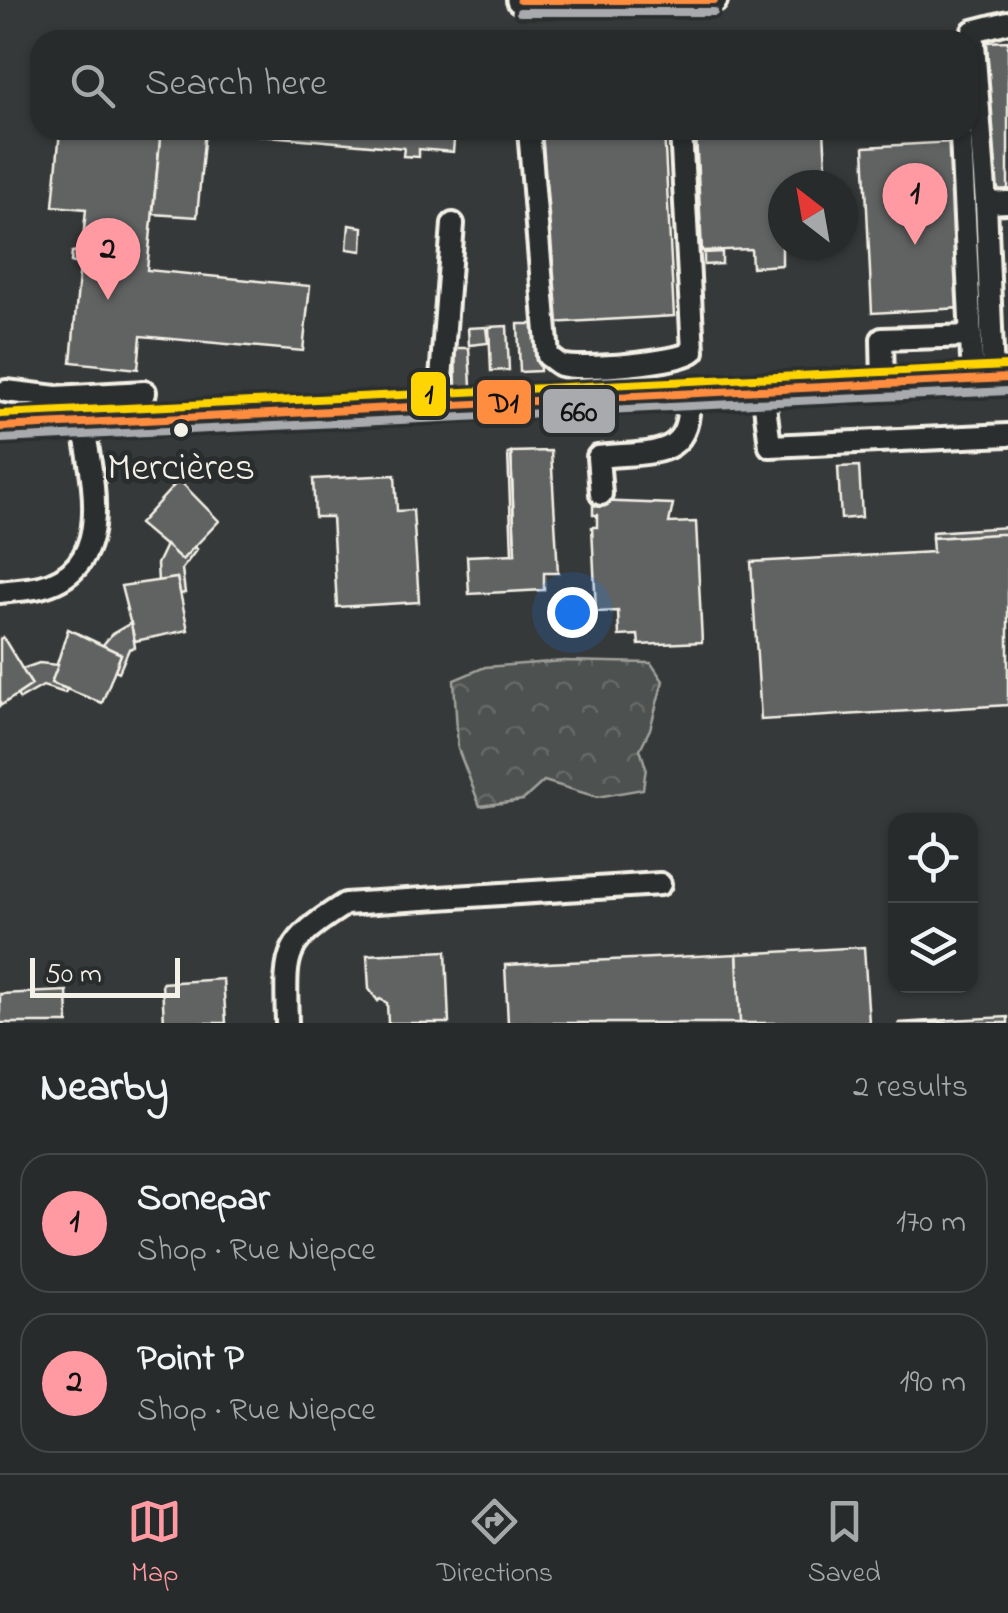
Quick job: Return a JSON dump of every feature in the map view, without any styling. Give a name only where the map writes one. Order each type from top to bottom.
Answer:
[{"type":"main road","points":[[520,0],[714,0]]},
{"type":"street","points":[[977,30],[1008,22]]},
{"type":"street","points":[[978,97],[986,203],[991,378]]},
{"type":"street","points":[[531,140],[548,356],[562,365],[608,366],[673,360],[693,351],[682,140]]},
{"type":"street","points":[[961,140],[971,336],[991,378]]},
{"type":"street","points":[[986,203],[1008,202]]},
{"type":"street","points":[[439,405],[453,224]]},
{"type":"street","points":[[883,383],[882,339],[971,336]]},
{"type":"street","points":[[608,366],[609,397]]},
{"type":"street","points":[[0,427],[991,378]]},
{"type":"street","points":[[763,389],[770,446],[1008,435]]},
{"type":"street","points":[[6,390],[56,397],[145,392]]},
{"type":"street","points":[[600,494],[598,457],[670,449],[682,438],[690,416],[688,393]]},
{"type":"street","points":[[0,592],[42,586],[73,570],[88,548],[96,524],[83,422]]},
{"type":"street","points":[[287,1023],[285,962],[306,929],[345,904],[660,884]]},
{"type":"green space","points":[[564,661],[651,663],[663,681],[650,729],[640,749],[646,768],[643,789],[597,797],[544,781],[523,800],[480,806],[458,749],[454,680],[485,667]]},
{"type":"building","points":[[1008,41],[1008,191],[994,191],[987,42]]},
{"type":"building","points":[[59,140],[160,140],[147,270],[310,286],[303,351],[141,336],[138,369],[71,362],[80,265],[71,262],[72,252],[82,250],[86,209],[53,206]]},
{"type":"building","points":[[160,140],[204,140],[197,217],[153,214]]},
{"type":"building","points":[[314,140],[454,140],[453,152],[419,149],[419,157],[403,156],[404,148]]},
{"type":"building","points":[[541,140],[665,140],[674,316],[550,323]]},
{"type":"building","points":[[696,140],[825,140],[826,170],[768,170],[768,260],[782,260],[782,265],[752,267],[751,249],[702,251]]},
{"type":"building","points":[[953,142],[962,308],[872,313],[864,147]]},
{"type":"building","points":[[349,225],[363,227],[362,251],[347,249]]},
{"type":"building","points":[[722,252],[722,264],[704,265],[704,253]]},
{"type":"building","points":[[518,324],[537,324],[540,371],[520,372]]},
{"type":"building","points":[[507,326],[509,370],[491,371],[489,327]]},
{"type":"building","points":[[486,327],[488,343],[469,345],[468,328]]},
{"type":"building","points":[[455,348],[469,348],[471,386],[456,388]]},
{"type":"building","points":[[551,451],[558,573],[544,573],[544,590],[469,594],[467,556],[515,554],[511,452]]},
{"type":"building","points":[[511,452],[515,554],[508,453]]},
{"type":"building","points":[[859,466],[862,517],[841,519],[838,467]]},
{"type":"building","points":[[395,475],[397,511],[413,510],[419,602],[337,607],[332,517],[315,517],[313,479]]},
{"type":"building","points":[[179,480],[219,521],[182,560],[139,524]]},
{"type":"building","points":[[593,501],[673,504],[669,523],[696,522],[702,642],[639,645],[638,635],[619,636],[618,611],[596,612],[592,527],[597,527],[597,515],[593,515]]},
{"type":"building","points":[[1008,527],[1008,534],[932,538],[932,532]]},
{"type":"building","points":[[1008,534],[1008,705],[761,720],[751,562],[933,552],[932,538]]},
{"type":"building","points":[[166,545],[182,560],[194,547],[197,549],[182,569],[185,593],[180,594],[177,578],[158,582],[157,564]]},
{"type":"building","points":[[177,578],[188,630],[135,641],[121,586]]},
{"type":"building","points":[[131,623],[135,647],[129,649],[119,672],[115,670],[121,654],[102,646],[112,634]]},
{"type":"building","points":[[68,629],[121,654],[102,703],[51,683]]},
{"type":"building","points":[[3,637],[32,685],[0,706],[0,639]]},
{"type":"building","points":[[39,663],[58,665],[51,683],[67,689],[65,693],[43,686],[20,699],[17,695],[32,685],[22,669]]},
{"type":"building","points":[[864,947],[869,1023],[740,1023],[737,954]]},
{"type":"building","points":[[446,951],[449,1023],[388,1023],[387,1003],[378,1001],[369,989],[367,955]]},
{"type":"building","points":[[737,954],[740,1023],[508,1023],[505,965]]},
{"type":"building","points":[[223,979],[226,1023],[164,1023],[162,983]]},
{"type":"building","points":[[67,991],[68,1023],[0,1023],[0,994]]},
{"type":"building","points":[[1008,1017],[1008,1023],[898,1023],[930,1021]]},
{"type":"transit line","name":"D1","points":[[520,0],[714,0]]},
{"type":"transit line","name":"660","points":[[520,12],[714,12]]},
{"type":"transit line","name":"1","points":[[0,414],[1007,366]]},
{"type":"transit line","name":"D1","points":[[0,427],[1008,378]]},
{"type":"transit line","name":"660","points":[[1,439],[1008,391]]},
{"type":"place","name":"Sonepar","points":[[915,245]]},
{"type":"place","name":"Point P","points":[[108,300]]},
{"type":"place","name":"Mercières","points":[[181,430]]}]
